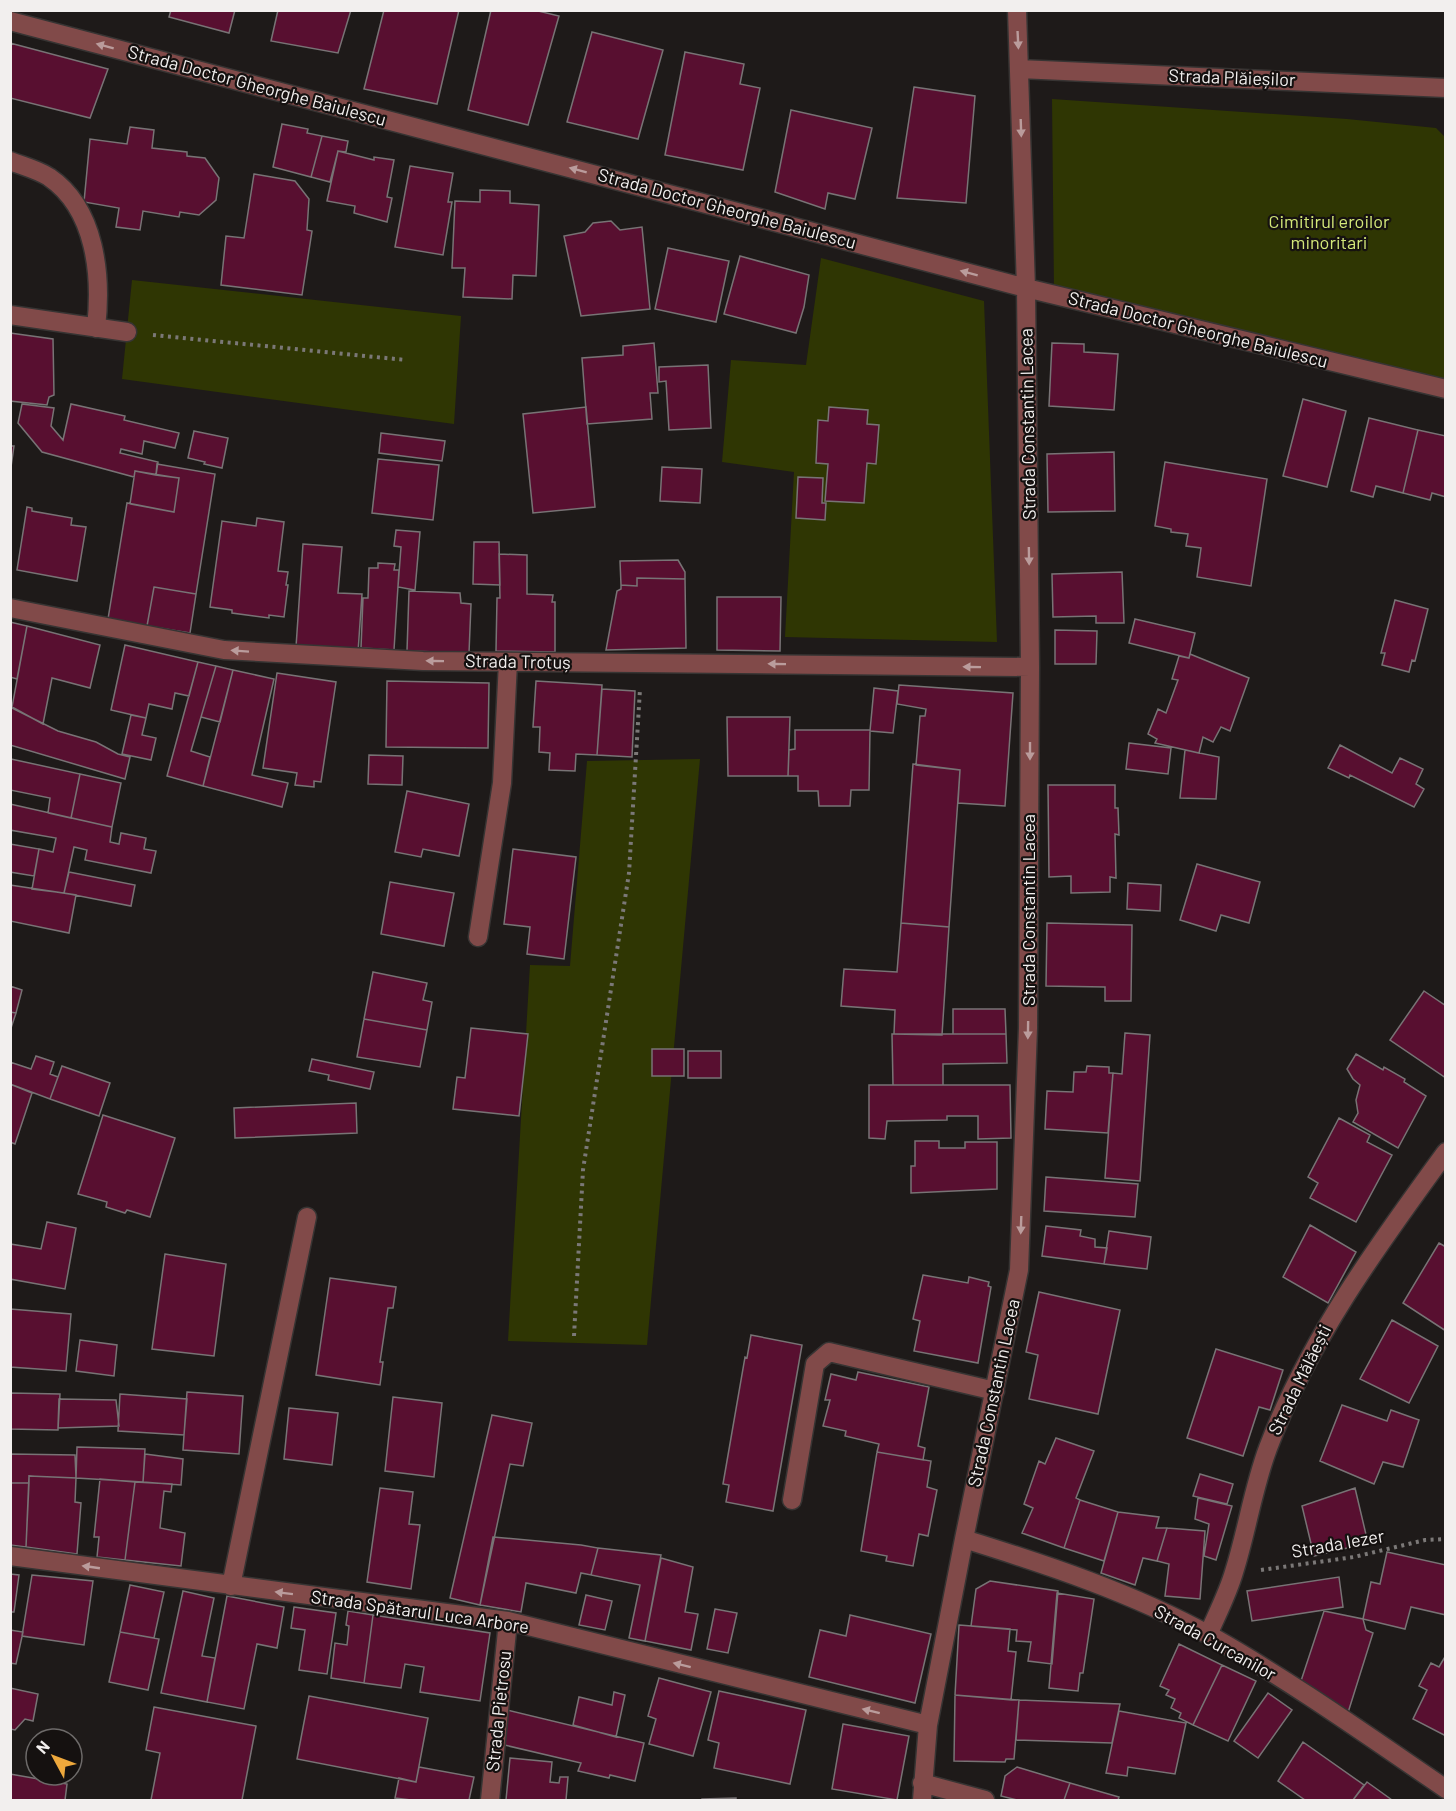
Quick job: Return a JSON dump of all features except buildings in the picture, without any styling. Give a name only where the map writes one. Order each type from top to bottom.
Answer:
[{"type":"street","name":"Strada Constantin Lacea","points":[[922,1792],[928,1725],[1019,1270],[1028,1028],[1030,667],[1026,288],[1017,10]]},
{"type":"street","name":"Strada Doctor Gheorghe Baiulescu","points":[[10,21],[1026,288],[1446,389]]},
{"type":"street","name":"Strada Plăieșilor","points":[[1019,69],[1446,88]]},
{"type":"street","points":[[10,161],[48,177],[73,199],[88,230],[98,274],[99,305],[96,328]]},
{"type":"street","points":[[10,315],[127,332]]},
{"type":"street","name":"Strada Trotuș","points":[[10,608],[224,650],[322,657],[508,662],[1030,667]]},
{"type":"street","points":[[478,937],[502,783],[508,662]]},
{"type":"street","name":"Strada Mălăești","points":[[1208,1635],[1234,1573],[1268,1449],[1295,1387],[1329,1320],[1370,1256],[1446,1152]]},
{"type":"street","points":[[231,1586],[307,1217]]},
{"type":"street","points":[[792,1500],[815,1364],[829,1352],[995,1391]]},
{"type":"street","name":"Strada Curcanilor","points":[[964,1539],[1107,1587],[1208,1635],[1257,1663],[1446,1789]]},
{"type":"street","name":"Strada Spătarul Luca Arbore","points":[[10,1556],[508,1621],[928,1725]]},
{"type":"street","name":"Strada Pietrosu","points":[[490,1800],[508,1621]]},
{"type":"street","points":[[922,1792],[985,1800]]},
{"type":"path","points":[[127,332],[406,360]]},
{"type":"path","points":[[574,1335],[583,1170],[629,873],[642,663]]},
{"type":"path","name":"Strada Iezer","points":[[1234,1573],[1354,1557],[1425,1540],[1446,1539]]},
{"type":"green space","name":"Cimitirul eroilor minoritari","points":[[1052,99],[1347,119],[1436,128],[1446,138],[1445,379],[1054,290]]},
{"type":"green space","points":[[821,258],[984,301],[997,642],[785,637],[794,472],[722,462],[731,360],[806,365]]},
{"type":"green space","points":[[132,280],[461,316],[454,424],[122,379]]},
{"type":"green space","points":[[700,759],[647,1345],[508,1341],[530,965],[570,966],[587,761]]}]
